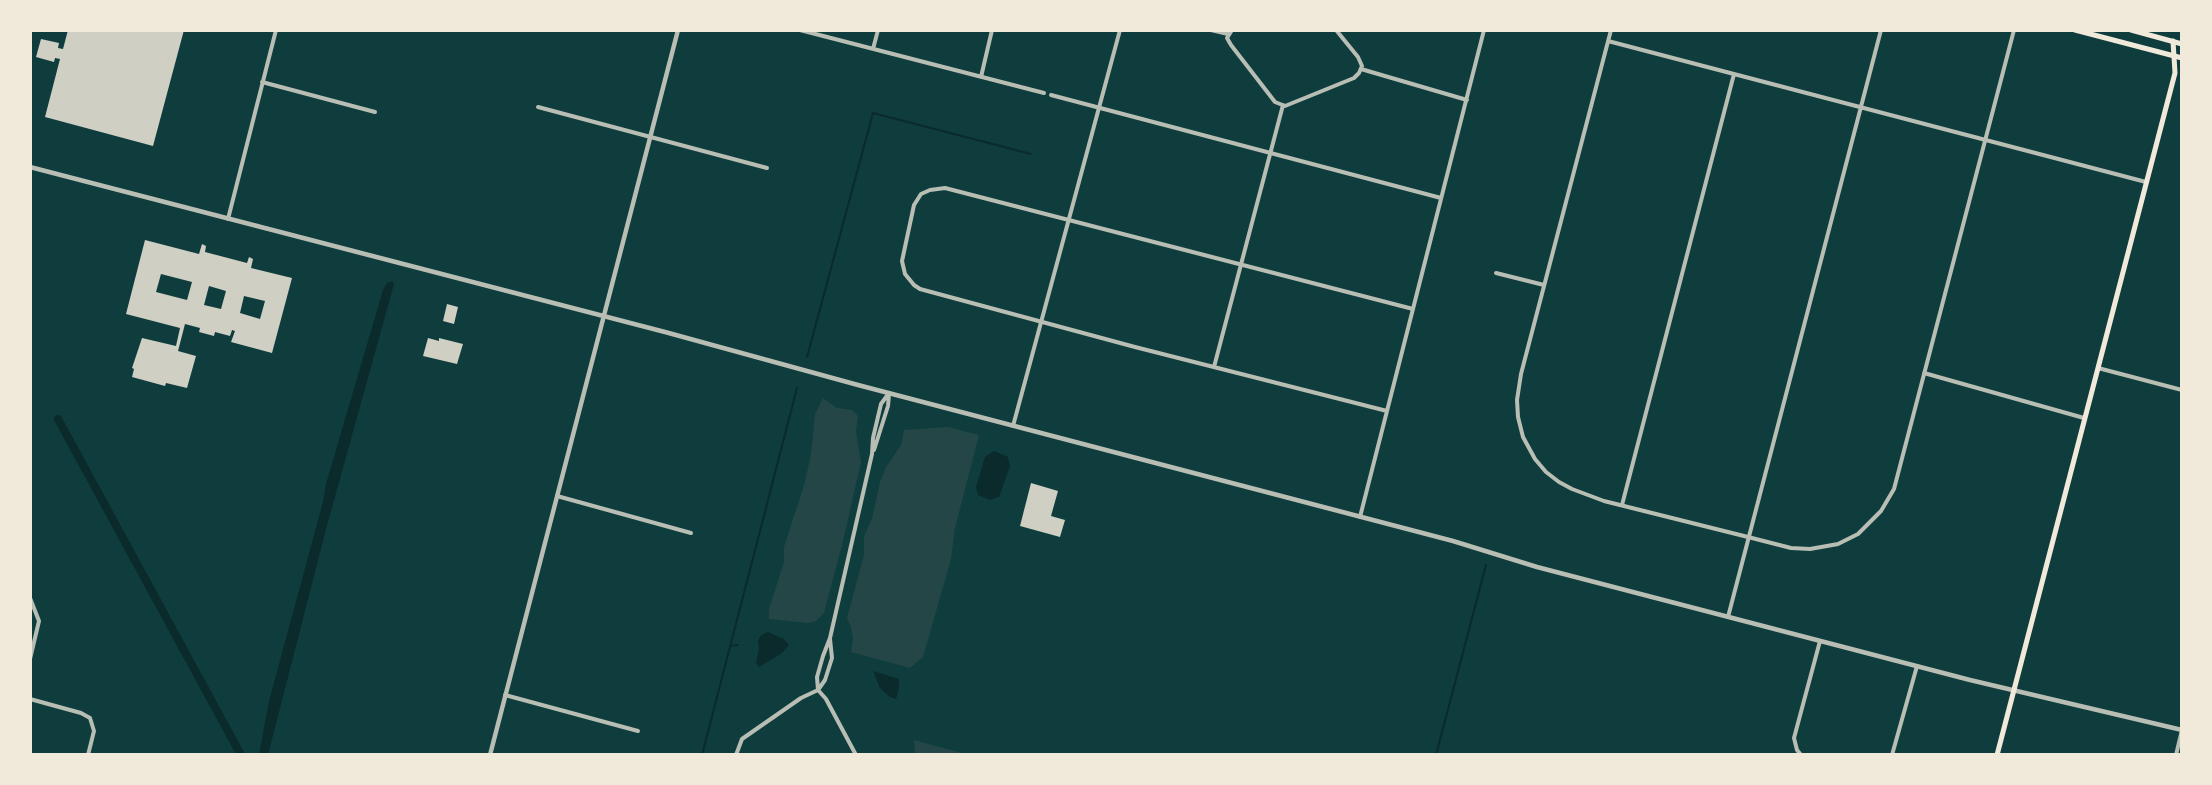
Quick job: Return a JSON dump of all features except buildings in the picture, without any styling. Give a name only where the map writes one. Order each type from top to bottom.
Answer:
[{"type":"main road","points":[[2075,30],[2182,58]]},
{"type":"main road","points":[[2131,30],[2182,44]]},
{"type":"main road","points":[[1997,755],[2175,72],[2173,41]]},
{"type":"street","points":[[228,219],[276,30]]},
{"type":"street","points":[[490,755],[678,30]]},
{"type":"street","points":[[800,30],[1044,93]]},
{"type":"street","points":[[873,49],[878,30]]},
{"type":"street","points":[[981,77],[992,30]]},
{"type":"street","points":[[1014,426],[1120,30]]},
{"type":"street","points":[[1211,30],[1228,34]]},
{"type":"street","points":[[1228,34],[1232,30]]},
{"type":"street","points":[[1228,34],[1231,45],[1275,102],[1290,106],[1354,78],[1361,69],[1358,57],[1336,30]]},
{"type":"street","points":[[1360,517],[1484,30]]},
{"type":"street","points":[[1611,30],[1518,387],[1518,417],[1523,437],[1540,466],[1559,483],[1572,489],[1622,505],[1791,548],[1820,548],[1848,539],[1866,527],[1881,511],[1894,489],[2014,30]]},
{"type":"street","points":[[1728,617],[1881,30]]},
{"type":"street","points":[[1608,41],[2146,182]]},
{"type":"street","points":[[1361,69],[1467,100]]},
{"type":"street","points":[[1622,505],[1734,74]]},
{"type":"street","points":[[262,81],[375,112]]},
{"type":"street","points":[[1051,95],[1441,198]]},
{"type":"street","points":[[1214,367],[1283,105]]},
{"type":"street","points":[[538,107],[767,168]]},
{"type":"street","points":[[30,167],[744,353],[1453,541],[1537,567],[1728,617],[1917,666],[2182,730],[2176,755]]},
{"type":"street","points":[[1387,411],[920,288],[905,274],[902,257],[914,205],[921,194],[945,188],[1413,309]]},
{"type":"street","points":[[1496,273],[1544,285]]},
{"type":"street","points":[[2098,368],[2182,390]]},
{"type":"street","points":[[1924,373],[2084,418]]},
{"type":"street","points":[[856,755],[826,699],[818,690],[817,678],[830,638],[872,454],[873,438],[881,404],[889,393]]},
{"type":"street","points":[[872,454],[883,427],[889,393]]},
{"type":"street","points":[[557,496],[691,533]]},
{"type":"street","points":[[30,598],[39,621],[30,659]]},
{"type":"street","points":[[736,755],[742,739],[801,698],[818,690],[825,680],[832,658],[830,638]]},
{"type":"street","points":[[1801,755],[1794,738],[1820,640]]},
{"type":"street","points":[[1892,755],[1917,666]]},
{"type":"street","points":[[506,695],[638,731]]},
{"type":"street","points":[[30,699],[86,715],[92,722],[94,731],[88,755]]},
{"type":"shaded area","points":[[392,281],[394,284],[326,529],[268,755],[259,755],[269,701],[326,484],[383,290],[387,283]]},
{"type":"shaded area","points":[[823,398],[837,408],[852,410],[858,416],[856,431],[861,462],[843,541],[824,613],[816,621],[808,623],[769,619],[769,609],[784,562],[784,547],[805,482],[811,454],[815,414]]},
{"type":"shaded area","points":[[948,427],[979,435],[955,528],[951,559],[923,657],[910,668],[851,652],[853,640],[847,618],[864,555],[864,536],[872,519],[880,482],[886,467],[901,445],[904,430]]},
{"type":"shaded area","points":[[994,451],[1008,457],[1010,466],[999,497],[990,500],[978,495],[976,487],[985,457]]},
{"type":"shaded area","points":[[768,632],[784,639],[789,645],[782,653],[759,667],[756,663],[758,641],[761,635]]},
{"type":"shaded area","points":[[873,671],[899,679],[896,699],[880,688]]},
{"type":"shaded area","points":[[914,740],[969,755],[915,755]]},
{"type":"waterway","points":[[807,357],[873,113],[1031,154]]},
{"type":"waterway","points":[[702,755],[797,388]]},
{"type":"waterway","points":[[58,419],[241,755]]},
{"type":"waterway","points":[[1436,755],[1486,565]]},
{"type":"waterway","points":[[730,646],[738,645]]}]
